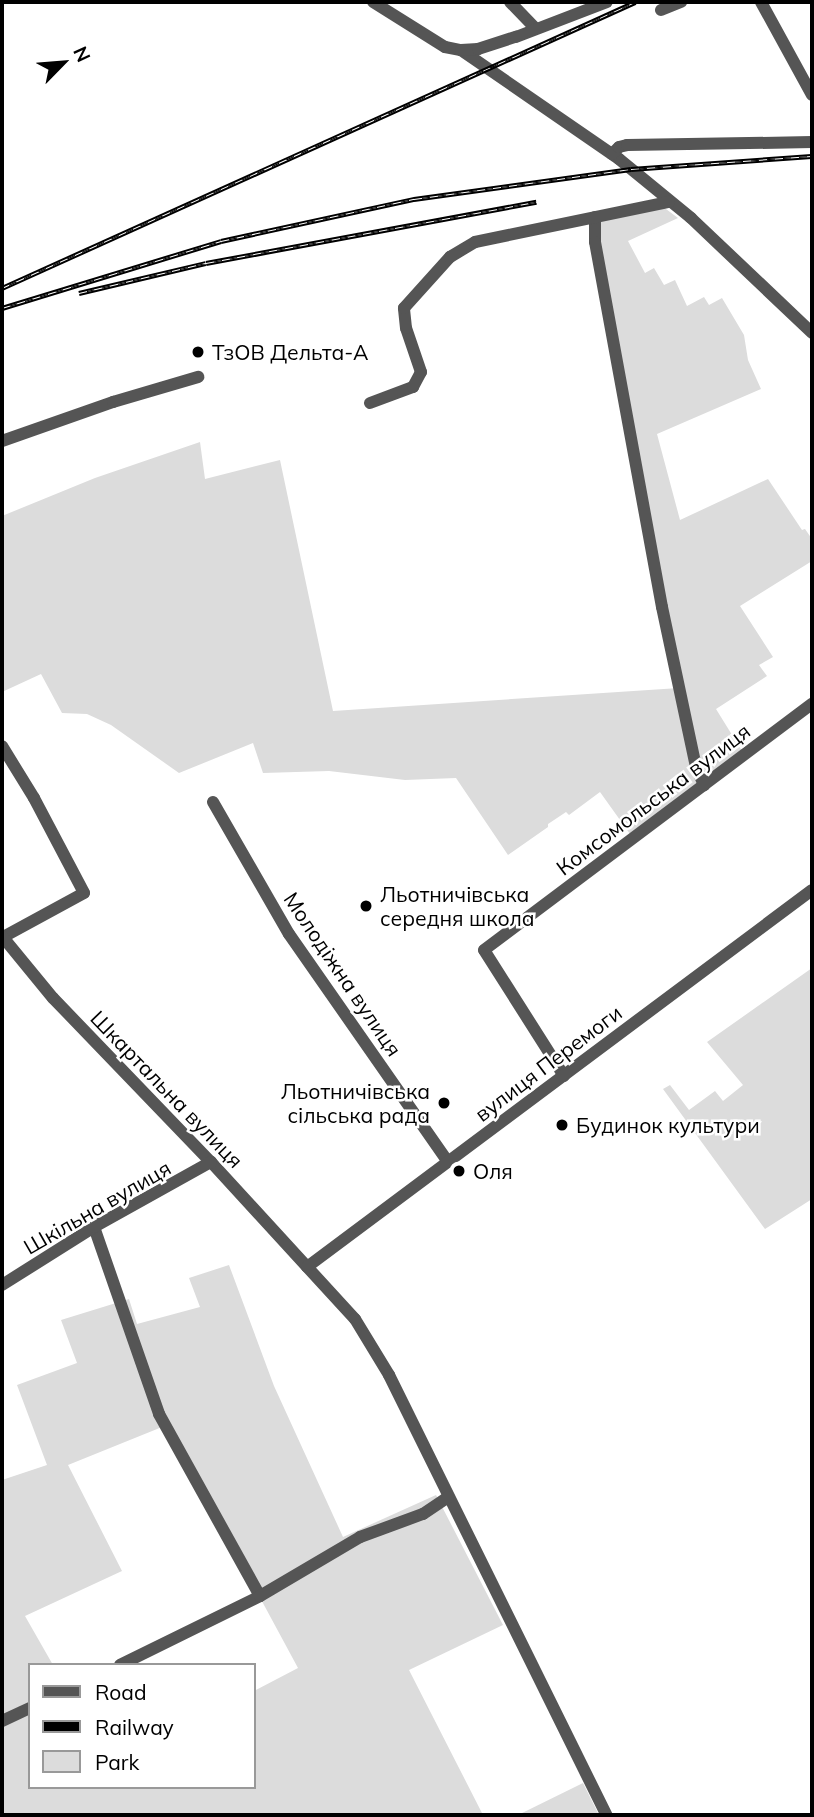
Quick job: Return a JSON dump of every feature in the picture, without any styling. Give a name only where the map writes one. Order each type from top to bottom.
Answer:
[{"type":"street","points":[[373,2],[446,47],[461,50],[478,49],[536,29],[583,6],[607,2]]},
{"type":"street","points":[[510,2],[536,29]]},
{"type":"street","points":[[661,10],[681,2]]},
{"type":"street","points":[[761,2],[812,95]]},
{"type":"street","points":[[461,50],[616,157],[670,202],[812,333]]},
{"type":"street","points":[[616,157],[627,145],[812,142]]},
{"type":"street","points":[[370,403],[414,387],[421,372],[406,328],[404,308],[450,257],[475,242],[670,202]]},
{"type":"street","points":[[595,217],[595,242],[662,607],[696,767],[704,785]]},
{"type":"street","points":[[2,441],[113,402],[198,377]]},
{"type":"street","name":"Комсомольська вулиця","points":[[564,1076],[484,950],[812,704]]},
{"type":"street","points":[[2,746],[34,797],[84,893],[2,937]]},
{"type":"street","name":"Молодіжна вулиця","points":[[213,802],[289,934],[448,1162]]},
{"type":"street","name":"вулиця Перемоги","points":[[307,1267],[812,890]]},
{"type":"street","name":"Шкартальна вулиця","points":[[2,937],[112,1061],[211,1162],[360,1327],[389,1375],[606,1815]]},
{"type":"street","name":"Шкільна вулиця","points":[[2,1285],[94,1227],[211,1162]]},
{"type":"street","points":[[94,1227],[159,1414],[260,1596]]},
{"type":"street","points":[[124,1663],[260,1596],[360,1537],[423,1514],[448,1497]]},
{"type":"street","points":[[2,1721],[28,1708]]},
{"type":"green space","points":[[662,206],[678,218],[628,241],[645,273],[654,268],[664,285],[675,280],[687,306],[704,297],[709,305],[722,298],[744,335],[748,360],[761,389],[657,434],[680,520],[768,479],[802,530],[805,529],[812,539],[812,561],[740,606],[773,657],[759,665],[767,676],[716,709],[742,751],[630,834],[600,792],[569,815],[566,812],[548,824],[548,827],[508,855],[456,778],[405,780],[329,771],[263,773],[253,743],[179,773],[111,725],[87,714],[62,713],[41,674],[2,692],[2,516],[95,478],[200,442],[205,479],[280,460],[333,711],[679,688],[595,223]]},
{"type":"green space","points":[[812,968],[812,1199],[765,1229],[663,1089],[670,1085],[689,1110],[715,1091],[723,1101],[743,1085],[707,1042]]},
{"type":"green space","points":[[229,1265],[274,1386],[343,1537],[436,1495],[503,1625],[409,1670],[483,1815],[2,1815],[2,1480],[47,1465],[17,1385],[77,1363],[61,1320],[129,1299],[137,1324],[200,1307],[189,1278]],"holes":[[[167,1425],[298,1668],[256,1690],[256,1789],[28,1789],[28,1663],[52,1663],[25,1616],[122,1571],[68,1465]]]},
{"type":"green space","points":[[583,1783],[599,1815],[518,1815]]},
{"type":"railway","points":[[2,288],[635,2]]},
{"type":"railway","points":[[2,308],[221,241],[414,199],[631,169],[812,156]]},
{"type":"railway","points":[[79,293],[206,263],[536,202]]},
{"type":"place","name":"ТзОВ Дельта-А","points":[[198,352]]},
{"type":"place","name":"Льотничівська середня школа","points":[[366,906]]},
{"type":"place","name":"Льотничівська сільська рада","points":[[444,1103]]},
{"type":"place","name":"Будинок культури","points":[[562,1125]]},
{"type":"place","name":"Оля","points":[[459,1171]]}]
